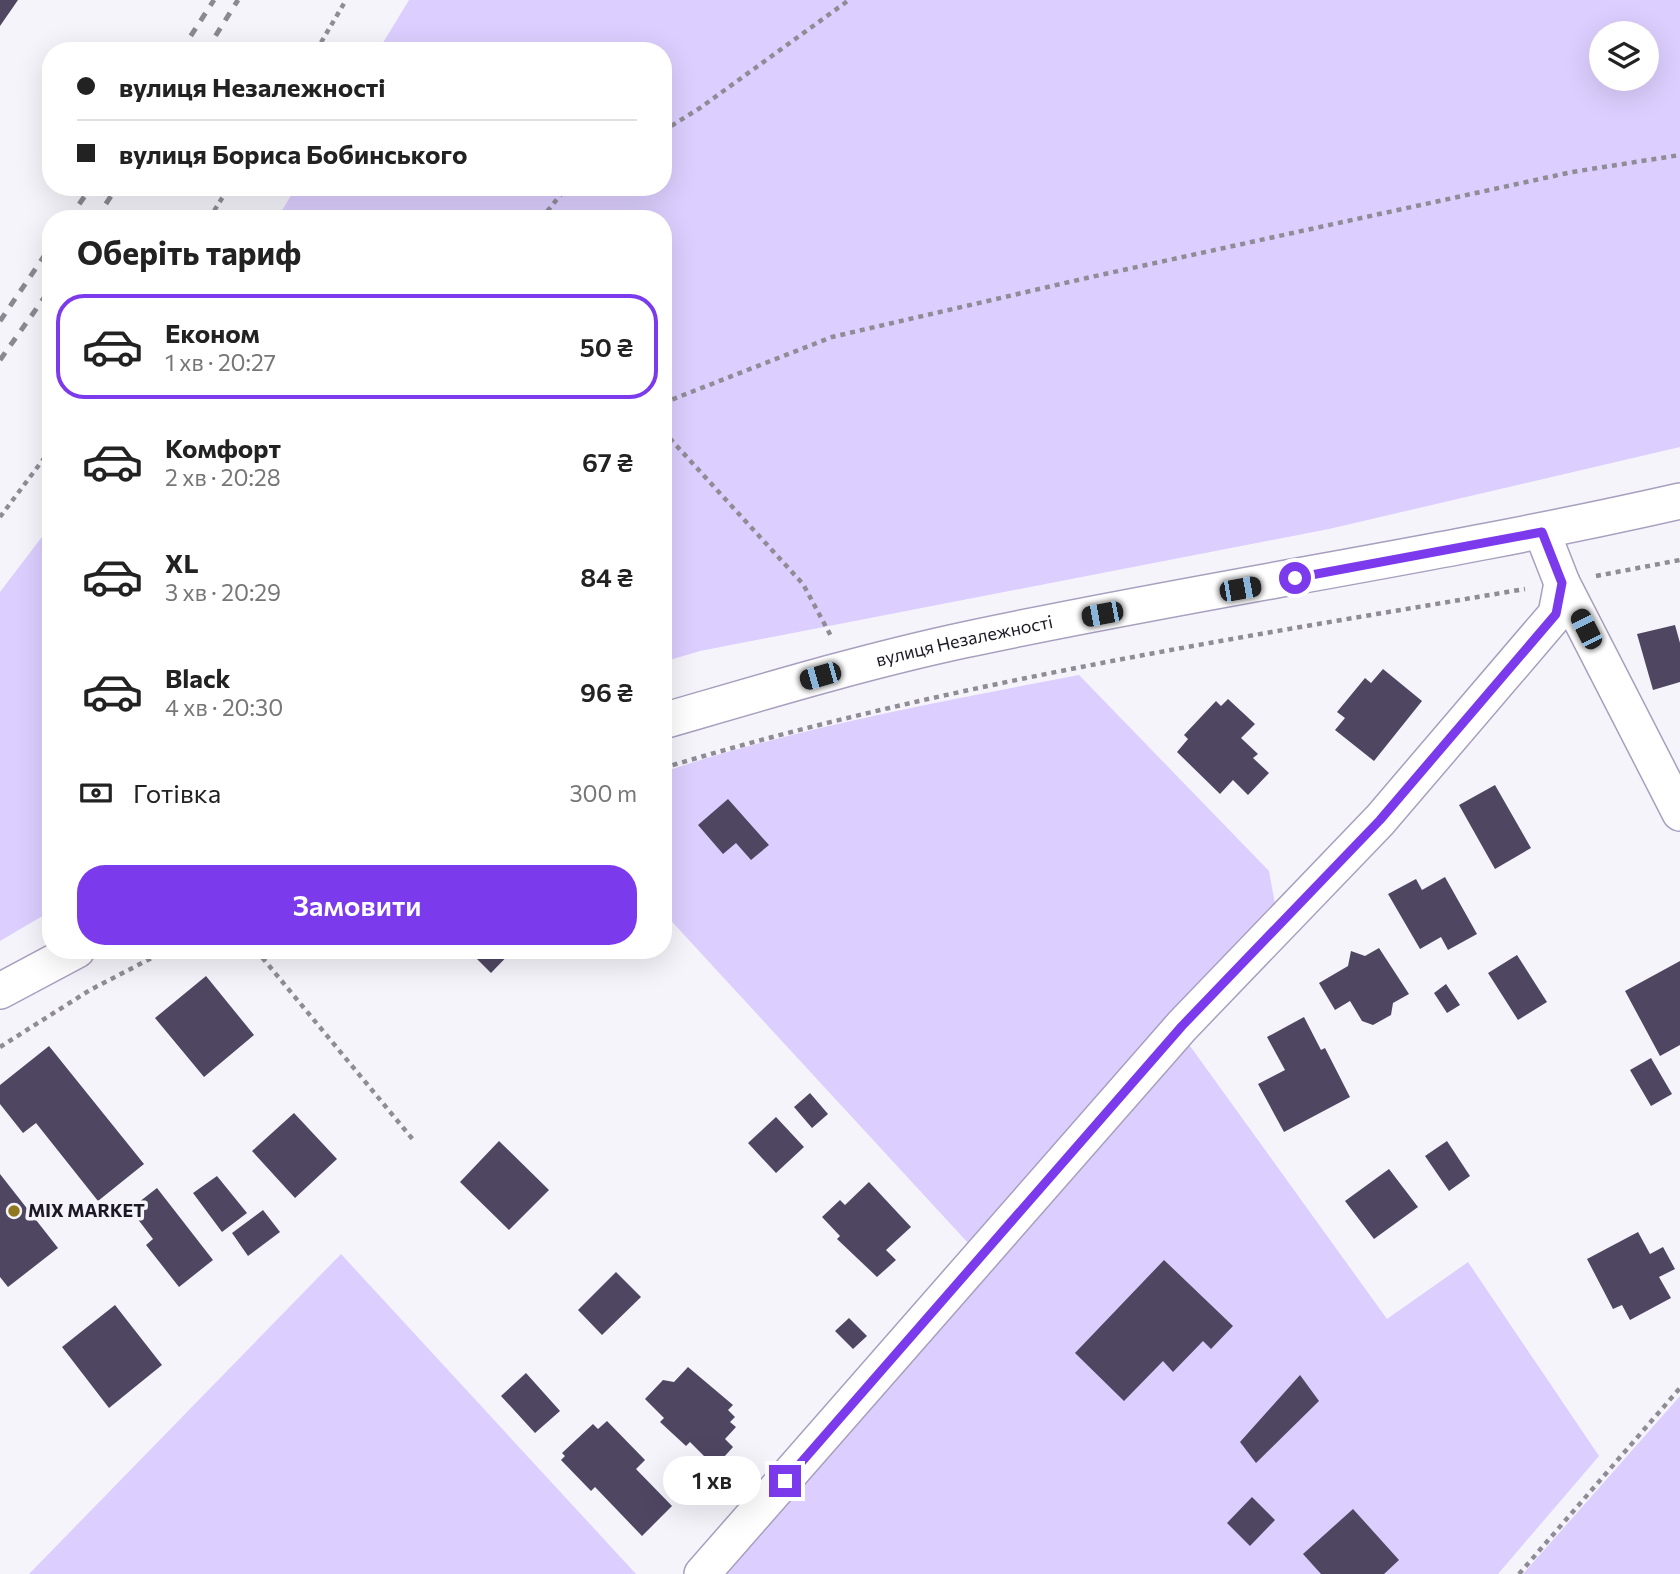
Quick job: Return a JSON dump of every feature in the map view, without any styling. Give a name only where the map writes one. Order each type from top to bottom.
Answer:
[{"type":"street","name":"вулиця Незалежності","points":[[672,718],[846,668],[965,640],[1542,532],[1680,501]]},
{"type":"street","points":[[1542,532],[1562,583],[1680,813]]},
{"type":"street","points":[[702,1574],[1182,1026],[1380,820],[1556,614],[1562,583]]},
{"type":"street","points":[[0,991],[60,959]]},
{"type":"path","points":[[321,42],[346,0]]},
{"type":"path","points":[[672,125],[849,0]]},
{"type":"path","points":[[672,400],[832,338],[1091,276],[1572,172],[1680,155]]},
{"type":"path","points":[[548,210],[560,196]]},
{"type":"path","points":[[672,441],[803,584],[846,668]]},
{"type":"path","points":[[0,517],[42,461]]},
{"type":"path","points":[[672,765],[720,751],[1004,682],[1680,560]]},
{"type":"path","points":[[0,1047],[90,990],[150,959]]},
{"type":"path","points":[[263,959],[415,1142]]},
{"type":"path","points":[[1519,1574],[1680,1388]]},
{"type":"shaded area","points":[[409,0],[1680,0],[1680,447],[1329,529],[700,651],[672,659],[672,210],[282,210],[291,196],[672,196],[672,42],[383,42]]},
{"type":"shaded area","points":[[42,537],[42,916],[0,941],[0,592]]},
{"type":"shaded area","points":[[1079,675],[1269,871],[1275,904],[969,1244],[672,922],[672,769],[817,729]]},
{"type":"shaded area","points":[[1185,1039],[1387,1319],[1468,1262],[1599,1456],[1498,1574],[705,1574]]},
{"type":"shaded area","points":[[341,1254],[636,1574],[29,1574]]},
{"type":"shaded area","points":[[1680,1396],[1680,1574],[1523,1574]]},
{"type":"building","points":[[0,0],[18,0],[0,26]]},
{"type":"building","points":[[1675,625],[1680,643],[1680,682],[1653,690],[1637,634]]},
{"type":"building","points":[[1383,669],[1422,701],[1374,761],[1335,730],[1345,718],[1337,712],[1365,678],[1371,683]]},
{"type":"building","points":[[1228,699],[1255,724],[1241,738],[1258,754],[1253,758],[1269,773],[1248,795],[1233,780],[1220,794],[1177,752],[1188,739],[1184,735],[1216,701],[1221,706]]},
{"type":"building","points":[[1495,785],[1531,848],[1495,869],[1459,805]]},
{"type":"building","points":[[728,799],[769,845],[751,860],[736,843],[723,854],[698,825]]},
{"type":"building","points":[[1445,877],[1477,934],[1448,950],[1441,937],[1420,949],[1388,894],[1416,879],[1422,890]]},
{"type":"building","points":[[1379,948],[1409,994],[1393,1003],[1391,1015],[1373,1025],[1362,1021],[1350,1001],[1335,1010],[1319,983],[1348,966],[1351,951],[1365,956]]},
{"type":"building","points":[[1517,955],[1547,1002],[1518,1020],[1488,973]]},
{"type":"building","points":[[477,959],[504,959],[491,973]]},
{"type":"building","points":[[1680,961],[1680,1045],[1660,1056],[1625,991]]},
{"type":"building","points":[[206,976],[254,1035],[204,1077],[155,1018]]},
{"type":"building","points":[[1446,984],[1460,1005],[1447,1013],[1434,993]]},
{"type":"building","points":[[1304,1017],[1321,1050],[1325,1048],[1350,1097],[1284,1132],[1258,1084],[1285,1070],[1267,1037]]},
{"type":"building","points":[[49,1046],[144,1164],[98,1201],[36,1123],[23,1133],[0,1104],[0,1085]]},
{"type":"building","points":[[1651,1058],[1672,1094],[1651,1106],[1630,1070]]},
{"type":"building","points":[[810,1093],[828,1114],[812,1128],[794,1107]]},
{"type":"building","points":[[294,1113],[337,1159],[295,1198],[252,1151]]},
{"type":"building","points":[[776,1117],[804,1147],[776,1173],[748,1143]]},
{"type":"building","points":[[499,1141],[549,1190],[509,1230],[460,1182]]},
{"type":"building","points":[[1447,1141],[1470,1176],[1449,1191],[1425,1156]]},
{"type":"building","points":[[1389,1169],[1418,1207],[1374,1239],[1345,1201]]},
{"type":"building","name":"MIX MARKET","points":[[0,1174],[58,1248],[8,1287],[0,1277]]},
{"type":"building","points":[[217,1176],[247,1213],[222,1232],[193,1193]]},
{"type":"building","points":[[869,1182],[911,1227],[886,1250],[896,1260],[877,1277],[837,1239],[840,1236],[822,1217],[840,1200],[845,1205]]},
{"type":"building","points":[[157,1188],[213,1260],[179,1287],[146,1245],[153,1239],[130,1209]]},
{"type":"building","points":[[263,1210],[280,1232],[248,1256],[232,1233]]},
{"type":"building","points":[[1638,1232],[1650,1254],[1663,1247],[1675,1269],[1659,1277],[1671,1298],[1630,1320],[1622,1305],[1613,1309],[1587,1259]]},
{"type":"building","points":[[1164,1260],[1233,1326],[1211,1349],[1203,1341],[1173,1372],[1163,1361],[1124,1401],[1075,1353]]},
{"type":"building","points":[[616,1272],[641,1297],[602,1335],[578,1310]]},
{"type":"building","points":[[115,1305],[162,1365],[109,1408],[62,1347]]},
{"type":"building","points":[[849,1318],[867,1336],[853,1349],[835,1331]]},
{"type":"building","points":[[688,1367],[733,1405],[728,1410],[735,1417],[730,1422],[736,1427],[725,1439],[733,1447],[715,1467],[690,1442],[686,1446],[660,1422],[664,1418],[645,1399],[663,1380],[674,1382]]},
{"type":"building","points":[[526,1373],[560,1411],[535,1433],[501,1396]]},
{"type":"building","points":[[1300,1375],[1319,1401],[1256,1463],[1240,1442]]},
{"type":"building","points":[[607,1421],[645,1460],[636,1469],[672,1506],[642,1536],[595,1487],[591,1491],[561,1460],[565,1456],[562,1453],[593,1424],[598,1429]]},
{"type":"building","points":[[1252,1497],[1275,1520],[1250,1546],[1227,1523]]},
{"type":"building","points":[[1353,1509],[1399,1560],[1384,1574],[1321,1574],[1303,1554]]},
{"type":"railway","points":[[187,42],[214,0]]},
{"type":"railway","points":[[212,42],[238,0]]},
{"type":"railway","points":[[75,210],[85,196]]},
{"type":"railway","points":[[102,210],[111,196]]},
{"type":"railway","points":[[0,321],[42,259]]},
{"type":"railway","points":[[0,360],[42,301]]},
{"type":"place","name":"MIX MARKET","points":[[14,1211]]},
{"type":"route","points":[[785,1481],[1182,1026],[1380,820],[1556,614],[1562,583],[1542,532],[1295,578]]}]
